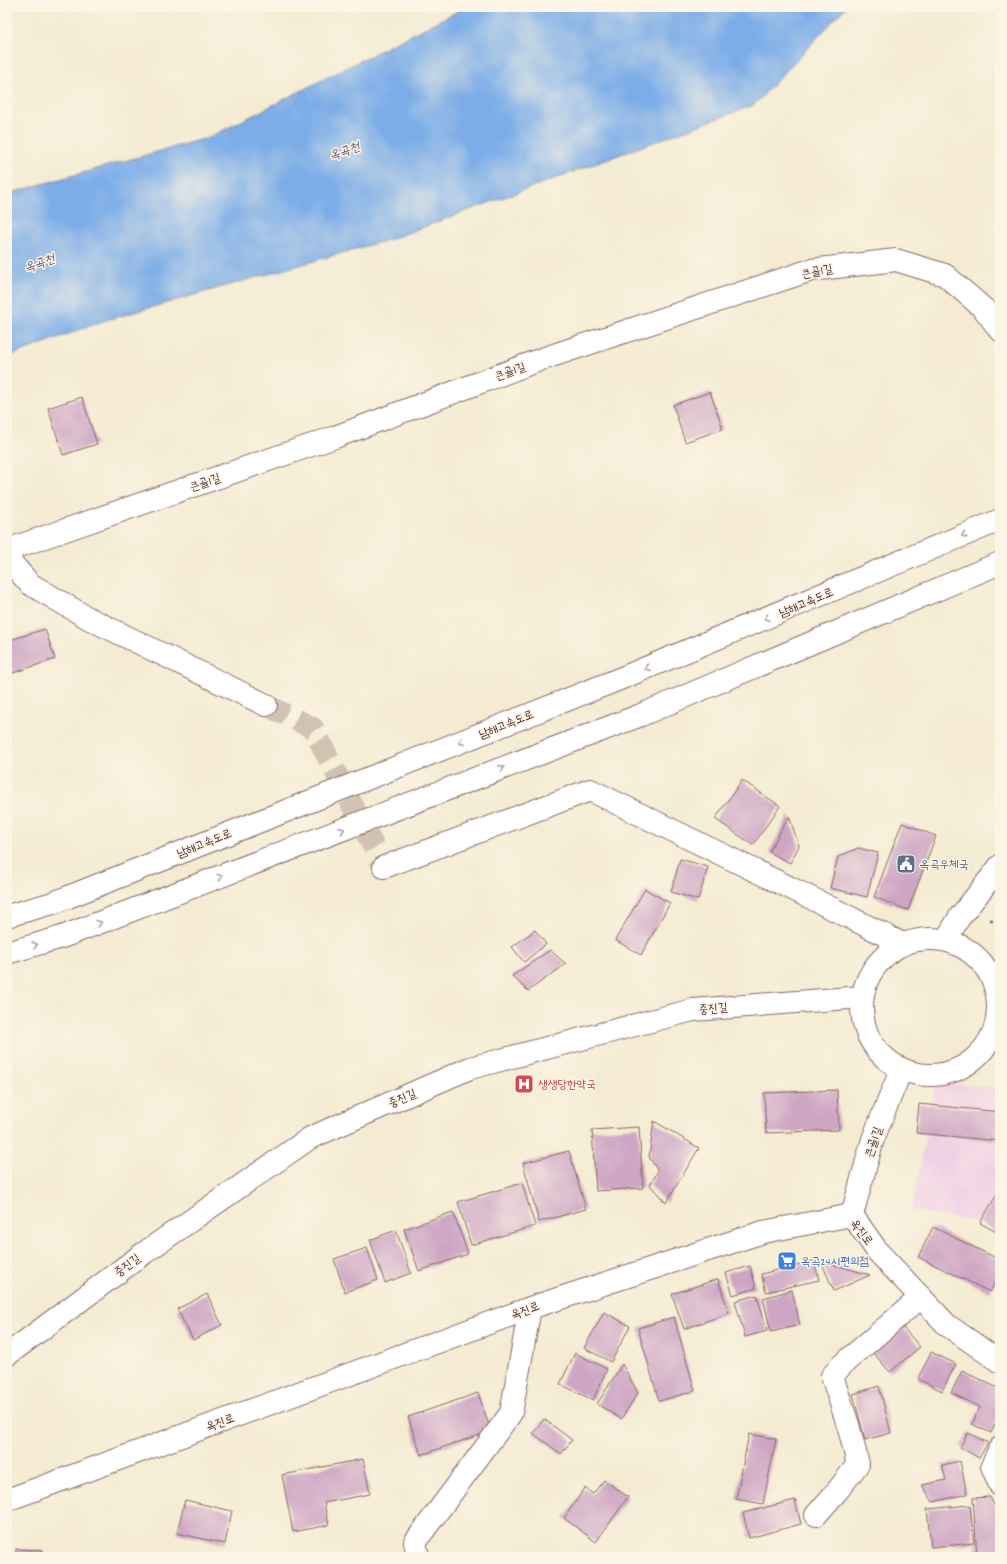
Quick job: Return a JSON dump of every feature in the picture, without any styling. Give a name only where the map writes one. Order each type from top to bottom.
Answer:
[{"type":"main road","name":"큰골1길","points":[[7,550],[335,437],[542,360],[811,270],[896,260],[945,275],[984,309],[1000,330]]},
{"type":"main road","name":"남해고속도로","points":[[7,916],[52,902],[608,684],[1000,520]]},
{"type":"main road","points":[[7,558],[30,584],[88,618],[266,705]]},
{"type":"main road","points":[[7,953],[62,937],[641,715],[1000,563]]},
{"type":"main road","points":[[384,867],[590,790],[903,944]]},
{"type":"main road","points":[[946,940],[959,918],[1000,866]]},
{"type":"main road","points":[[925,939],[946,940],[968,950],[985,966],[996,987],[1000,1011],[995,1029],[986,1046],[974,1060],[957,1070],[939,1076],[920,1075],[901,1070],[886,1060],[878,1052],[865,1032],[861,1014],[862,997],[869,975],[884,956],[903,944],[925,939]]},
{"type":"main road","name":"중진길","points":[[7,1355],[144,1253],[310,1138],[470,1068],[693,1010],[862,997]]},
{"type":"main road","name":"큰골1길","points":[[852,1215],[873,1139],[901,1070]]},
{"type":"main road","name":"옥진로","points":[[7,1500],[530,1308],[763,1232],[852,1215],[878,1252],[947,1325],[1000,1362]]},
{"type":"main road","points":[[816,1515],[858,1464],[849,1428],[832,1376],[843,1364],[921,1297]]},
{"type":"main road","points":[[418,1557],[415,1542],[510,1413],[530,1308]]},
{"type":"main road","points":[[1000,1448],[992,1466],[1000,1485]]},
{"type":"shaded area","points":[[935,1082],[1000,1088],[1000,1234],[980,1223],[912,1210]]},
{"type":"water","name":"옥곡천","points":[[466,7],[846,7],[754,105],[391,239],[103,321],[7,357],[7,194],[210,137]]},
{"type":"building","points":[[710,392],[723,429],[685,442],[673,405]]},
{"type":"building","points":[[82,397],[97,444],[63,455],[48,408]]},
{"type":"building","points":[[45,629],[55,659],[7,675],[7,641]]},
{"type":"building","points":[[742,780],[780,806],[753,845],[715,819]]},
{"type":"building","points":[[789,816],[799,846],[790,863],[769,852]]},
{"type":"building","points":[[902,823],[936,836],[908,910],[874,897]]},
{"type":"building","points":[[858,848],[878,853],[867,897],[830,888],[838,857]]},
{"type":"building","points":[[680,859],[708,867],[698,900],[671,892]]},
{"type":"building","points":[[645,889],[670,903],[641,955],[615,940]]},
{"type":"building","points":[[535,930],[546,944],[524,962],[512,947]]},
{"type":"building","points":[[550,950],[566,964],[528,991],[512,976]]},
{"type":"building","points":[[837,1090],[839,1130],[766,1133],[764,1093]]},
{"type":"building","points":[[919,1104],[1000,1112],[1000,1141],[916,1133]]},
{"type":"building","points":[[654,1121],[699,1148],[666,1203],[650,1185],[658,1171],[649,1157]]},
{"type":"building","points":[[639,1127],[643,1188],[596,1191],[592,1130]]},
{"type":"building","points":[[569,1151],[586,1209],[539,1222],[523,1163]]},
{"type":"building","points":[[522,1183],[535,1226],[471,1245],[458,1202]]},
{"type":"building","points":[[997,1194],[1000,1196],[1000,1234],[980,1223]]},
{"type":"building","points":[[453,1212],[468,1254],[419,1271],[404,1229]]},
{"type":"building","points":[[933,1227],[1000,1260],[1000,1273],[990,1292],[918,1257]]},
{"type":"building","points":[[396,1230],[411,1273],[385,1283],[370,1240]]},
{"type":"building","points":[[367,1248],[378,1280],[345,1292],[334,1259]]},
{"type":"building","points":[[814,1261],[819,1280],[766,1292],[761,1274]]},
{"type":"building","points":[[821,1261],[870,1275],[834,1291]]},
{"type":"building","points":[[750,1266],[756,1288],[733,1295],[726,1273]]},
{"type":"building","points":[[718,1279],[729,1313],[684,1329],[672,1294]]},
{"type":"building","points":[[792,1290],[800,1325],[771,1332],[763,1298]]},
{"type":"building","points":[[207,1294],[222,1325],[193,1340],[177,1309]]},
{"type":"building","points":[[757,1295],[767,1331],[745,1337],[735,1301]]},
{"type":"building","points":[[604,1312],[630,1326],[611,1362],[584,1348]]},
{"type":"building","points":[[674,1317],[695,1391],[659,1401],[638,1328]]},
{"type":"building","points":[[899,1323],[920,1347],[890,1372],[869,1348]]},
{"type":"building","points":[[931,1352],[956,1364],[942,1391],[918,1379]]},
{"type":"building","points":[[575,1353],[607,1369],[593,1400],[560,1384]]},
{"type":"building","points":[[622,1364],[638,1393],[621,1419],[597,1404]]},
{"type":"building","points":[[962,1371],[1000,1389],[1000,1414],[991,1433],[972,1424],[980,1407],[951,1393]]},
{"type":"building","points":[[879,1386],[891,1433],[865,1440],[853,1394]]},
{"type":"building","points":[[478,1393],[491,1431],[421,1455],[408,1417]]},
{"type":"building","points":[[544,1419],[572,1440],[561,1454],[533,1433]]},
{"type":"building","points":[[968,1433],[988,1443],[979,1458],[960,1447]]},
{"type":"building","points":[[749,1434],[776,1439],[763,1504],[736,1499]]},
{"type":"building","points":[[363,1459],[370,1494],[324,1503],[329,1525],[293,1532],[282,1475]]},
{"type":"building","points":[[960,1461],[967,1494],[933,1502],[922,1485],[946,1480],[942,1465]]},
{"type":"building","points":[[604,1480],[628,1497],[596,1542],[564,1518],[585,1488],[593,1494]]},
{"type":"building","points":[[990,1497],[1000,1518],[1000,1557],[977,1557],[973,1498]]},
{"type":"building","points":[[185,1500],[232,1511],[225,1544],[177,1533]]},
{"type":"building","points":[[795,1500],[801,1524],[749,1538],[743,1513]]},
{"type":"building","points":[[970,1505],[974,1543],[931,1547],[927,1509]]},
{"type":"building","points":[[16,1549],[43,1550],[43,1557],[16,1557]]},
{"type":"tunnel","points":[[266,705],[313,728],[384,867]]},
{"type":"place","name":"옥곡우체국","points":[[906,864]]},
{"type":"place","name":"생생당한약국","points":[[524,1084]]},
{"type":"place","name":"옥곡24시편의점","points":[[787,1261]]}]
